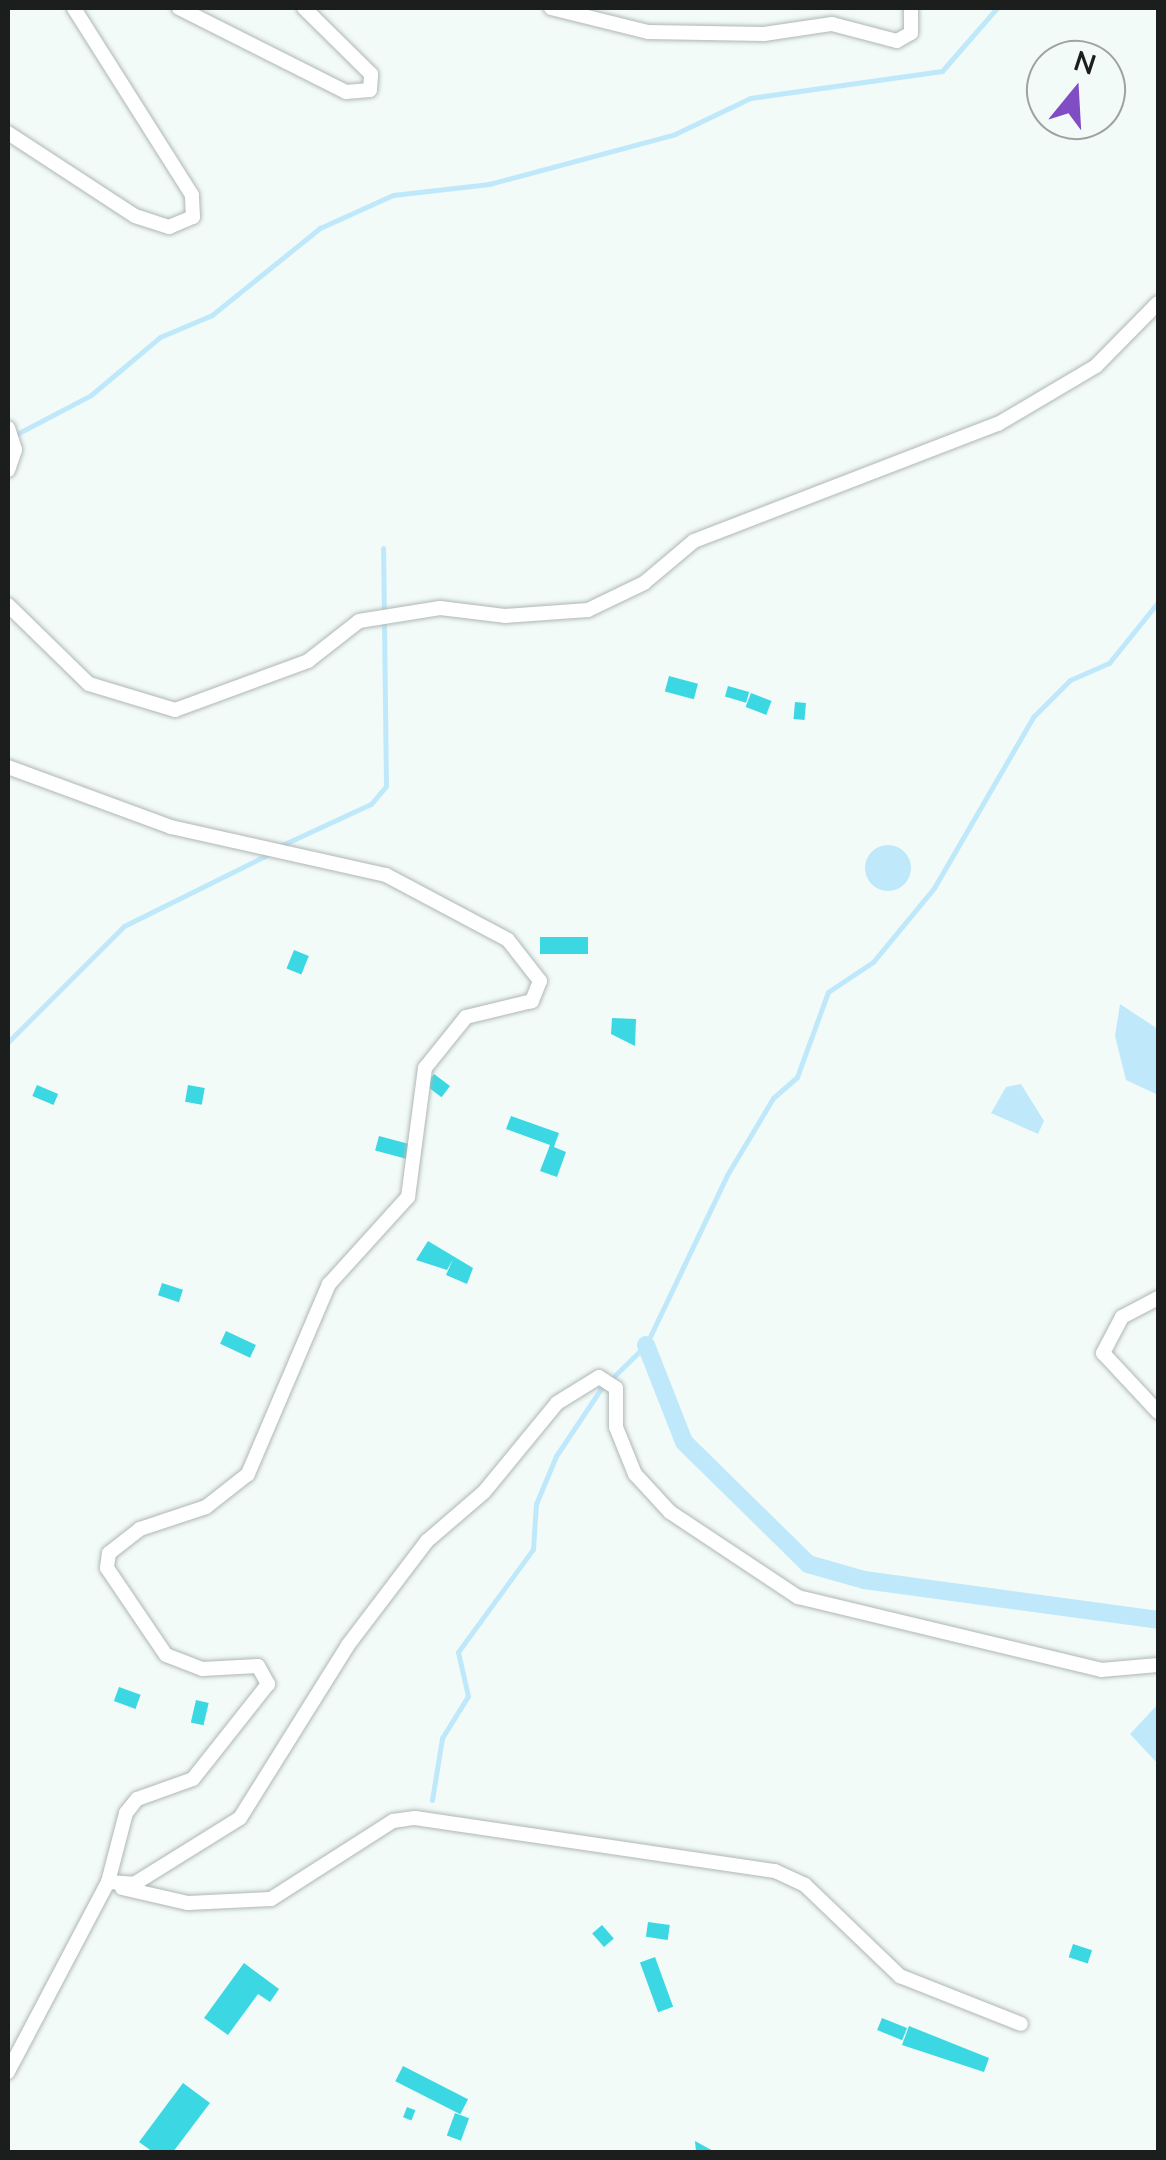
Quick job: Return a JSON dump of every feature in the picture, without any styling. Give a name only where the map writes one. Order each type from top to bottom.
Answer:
[{"type":"street","points":[[8,133],[136,216],[169,226],[194,217],[192,195],[74,8]]},
{"type":"street","points":[[178,8],[346,92],[370,90],[371,74],[304,8]]},
{"type":"street","points":[[551,8],[648,32],[764,34],[832,24],[897,41],[911,33],[912,8]]},
{"type":"street","points":[[8,605],[89,684],[175,710],[308,662],[360,621],[440,608],[505,616],[588,610],[644,583],[694,541],[998,424],[1096,366],[1158,303]]},
{"type":"street","points":[[8,428],[15,450],[8,470]]},
{"type":"street","points":[[8,767],[171,828],[386,876],[508,940],[540,981],[532,1001],[466,1016],[425,1068],[408,1198],[329,1284],[248,1474],[206,1507],[140,1529],[110,1553],[107,1568],[166,1656],[202,1670],[258,1666],[268,1684],[192,1778],[137,1799],[108,1882],[8,2072]]},
{"type":"street","points":[[1158,1298],[1122,1317],[1104,1353],[1158,1412]]},
{"type":"street","points":[[108,1882],[134,1884],[240,1818],[348,1644],[427,1541],[484,1492],[557,1404],[598,1378],[616,1388],[616,1426],[636,1474],[670,1512],[798,1597],[1101,1670],[1158,1665]]},
{"type":"street","points":[[108,1882],[188,1903],[271,1900],[392,1822],[415,1818],[775,1871],[805,1885],[900,1976],[1021,2024]]},
{"type":"water","points":[[888,845],[904,852],[911,868],[904,884],[888,891],[872,884],[865,868],[872,852]]},
{"type":"water","points":[[1120,1004],[1158,1029],[1158,1095],[1126,1080],[1115,1036]]},
{"type":"water","points":[[1021,1084],[1044,1121],[1038,1134],[991,1113],[1006,1087]]},
{"type":"water","points":[[1158,1704],[1158,1764],[1130,1734]]},
{"type":"building","points":[[669,676],[698,684],[694,699],[665,691]]},
{"type":"building","points":[[728,686],[749,692],[746,703],[725,697]]},
{"type":"building","points":[[751,693],[772,701],[766,715],[746,707]]},
{"type":"building","points":[[795,702],[806,703],[804,720],[794,719]]},
{"type":"building","points":[[540,937],[588,937],[588,954],[540,954]]},
{"type":"building","points":[[294,950],[309,956],[301,975],[287,969]]},
{"type":"building","points":[[612,1018],[636,1019],[635,1046],[611,1034]]},
{"type":"building","points":[[434,1074],[450,1086],[442,1097],[426,1085]]},
{"type":"building","points":[[37,1085],[58,1094],[53,1105],[32,1096]]},
{"type":"building","points":[[188,1085],[205,1088],[202,1105],[185,1102]]},
{"type":"building","points":[[511,1116],[559,1133],[554,1147],[566,1152],[557,1177],[540,1171],[550,1145],[506,1129]]},
{"type":"building","points":[[379,1136],[412,1145],[408,1159],[375,1150]]},
{"type":"building","points":[[428,1241],[473,1268],[467,1284],[446,1275],[453,1259],[447,1270],[416,1260]]},
{"type":"building","points":[[162,1283],[183,1290],[179,1302],[158,1295]]},
{"type":"building","points":[[226,1331],[256,1345],[250,1358],[220,1344]]},
{"type":"building","points":[[119,1687],[141,1695],[135,1709],[114,1701]]},
{"type":"building","points":[[196,1700],[209,1703],[203,1725],[191,1722]]},
{"type":"building","points":[[648,1922],[670,1925],[668,1940],[646,1937]]},
{"type":"building","points":[[602,1925],[614,1939],[604,1947],[592,1934]]},
{"type":"building","points":[[1073,1944],[1092,1950],[1088,1963],[1069,1957]]},
{"type":"building","points":[[655,1957],[673,2007],[658,2012],[640,1962]]},
{"type":"building","points":[[244,1963],[279,1989],[270,2002],[258,1994],[228,2035],[204,2018]]},
{"type":"building","points":[[882,2018],[907,2028],[902,2040],[877,2030]]},
{"type":"building","points":[[909,2026],[989,2058],[984,2072],[902,2045]]},
{"type":"building","points":[[403,2066],[468,2099],[460,2114],[395,2081]]},
{"type":"building","points":[[183,2083],[210,2103],[173,2152],[153,2152],[139,2142]]},
{"type":"building","points":[[407,2107],[415,2110],[411,2120],[403,2117]]},
{"type":"building","points":[[455,2113],[469,2118],[461,2141],[447,2136]]},
{"type":"building","points":[[695,2141],[715,2152],[696,2152]]},
{"type":"waterway","points":[[13,436],[91,395],[160,337],[212,315],[320,228],[393,195],[489,184],[675,134],[750,98],[942,71],[997,8]]},
{"type":"waterway","points":[[280,846],[371,804],[386,786],[383,548]]},
{"type":"waterway","points":[[432,1800],[442,1738],[468,1696],[458,1652],[533,1549],[536,1504],[556,1456],[600,1390],[646,1345],[727,1175],[773,1098],[797,1077],[828,992],[873,962],[934,888],[1033,717],[1070,680],[1109,663],[1158,602]]},
{"type":"waterway","points":[[8,1042],[124,926],[271,853]]},
{"type":"waterway","points":[[646,1345],[684,1442],[808,1564],[864,1580],[1158,1620]]}]
